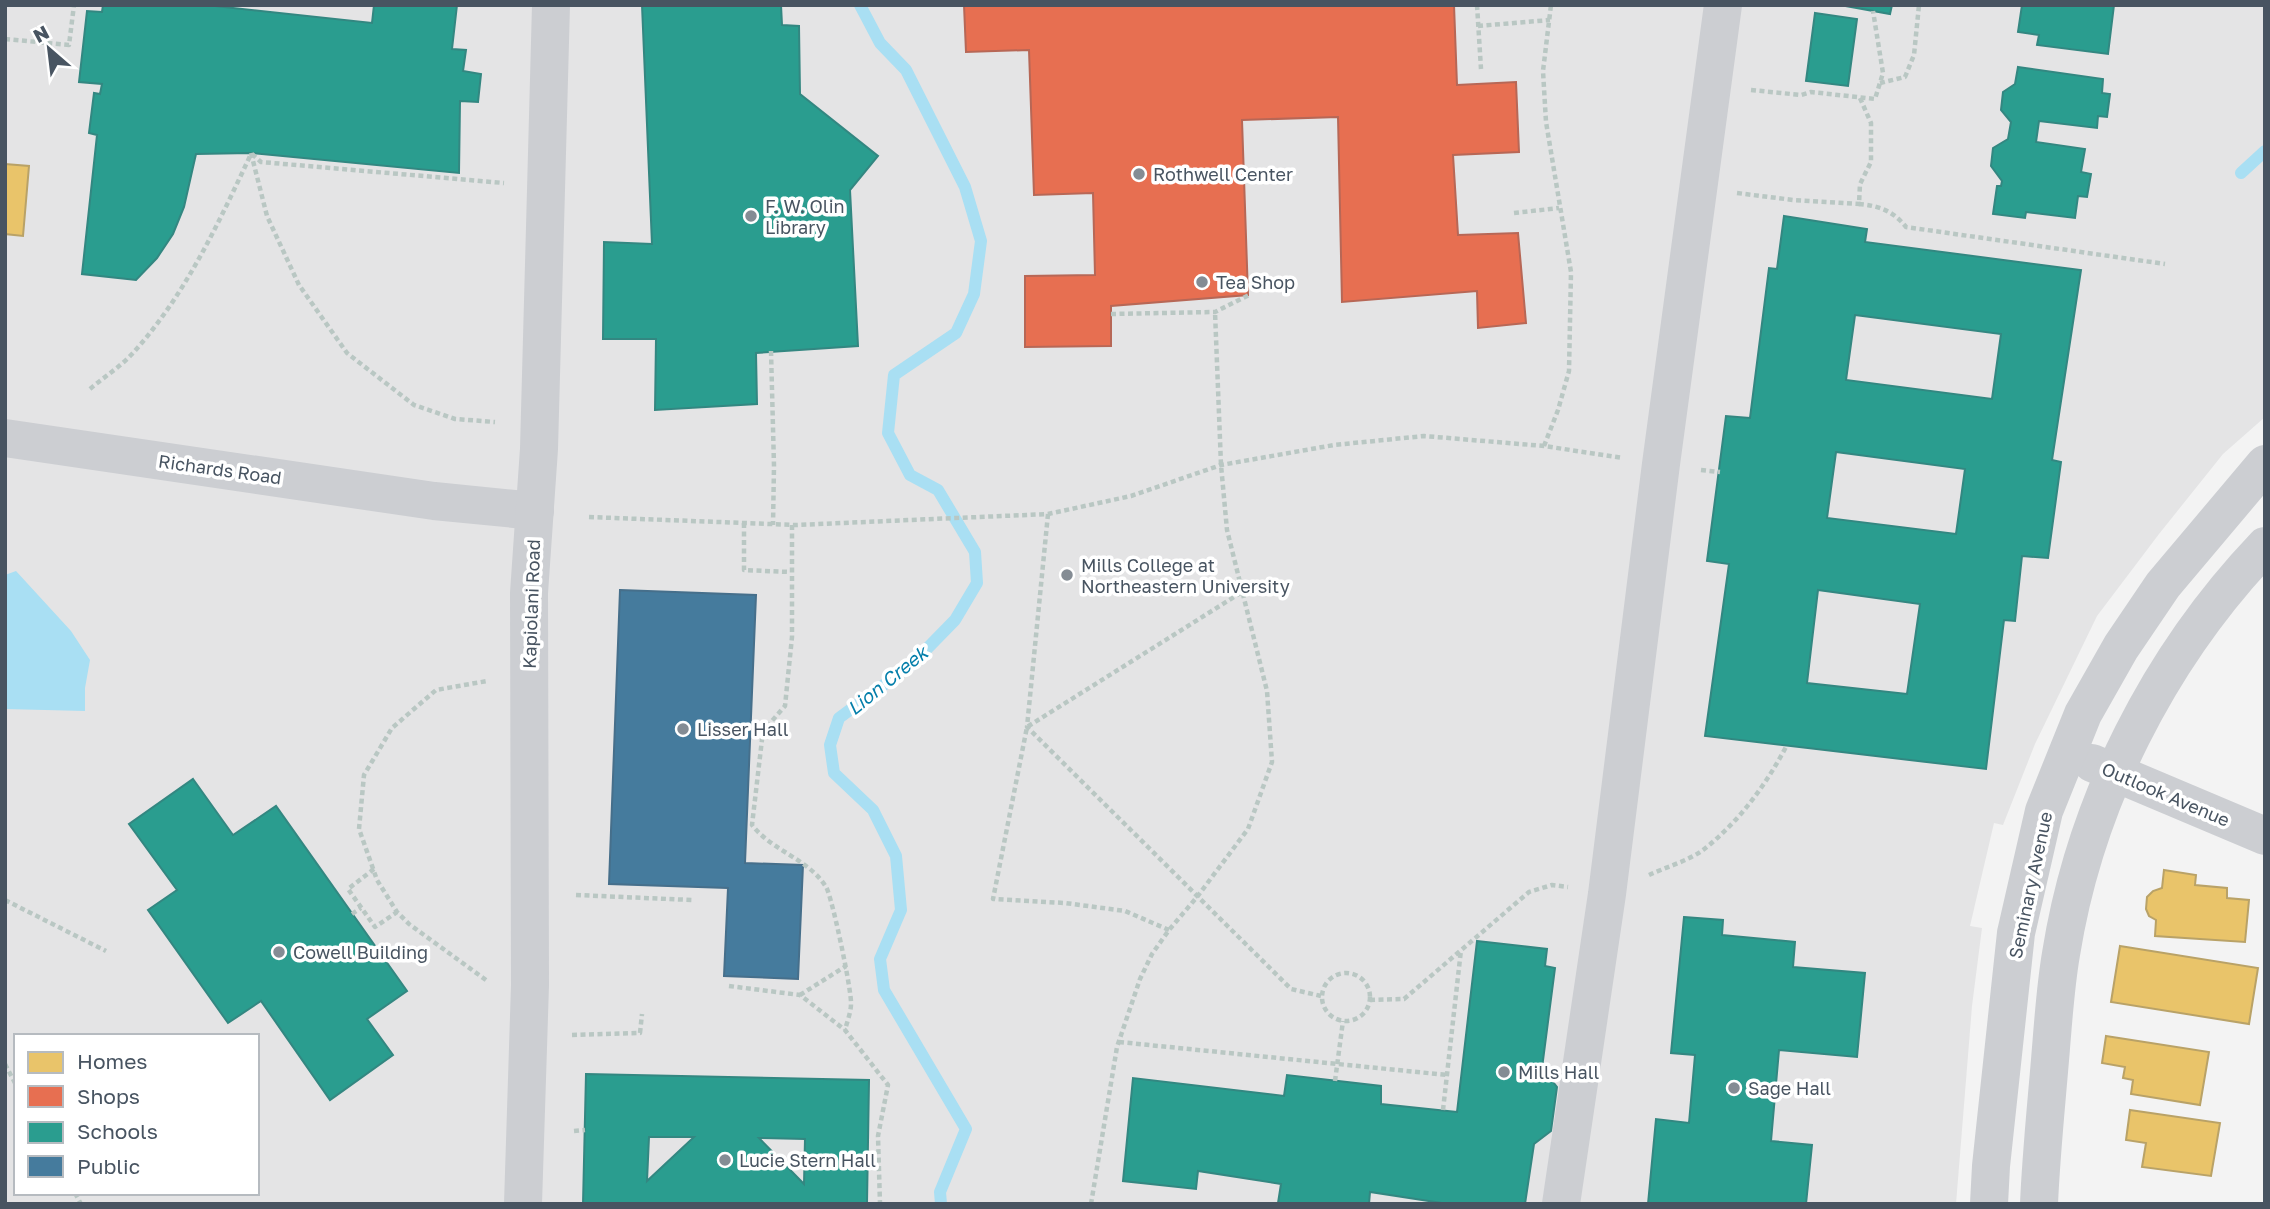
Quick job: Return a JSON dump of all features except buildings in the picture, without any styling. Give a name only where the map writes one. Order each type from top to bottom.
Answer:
[{"type":"street","name":"Kapiolani Road","points":[[523,1204],[530,985],[529,612],[540,408],[551,5]]},
{"type":"street","points":[[1562,1204],[1607,894],[1723,5]]},
{"type":"street","name":"Richards Road","points":[[5,438],[434,501],[535,511]]},
{"type":"street","name":"Seminary Avenue","points":[[1989,1204],[2016,933],[2044,811],[2087,707],[2121,647],[2163,585],[2265,464]]},
{"type":"street","points":[[2039,1204],[2061,954],[2081,869],[2114,772],[2165,676],[2205,617],[2265,546]]},
{"type":"street","name":"Outlook Avenue","points":[[2067,752],[2265,836]]},
{"type":"path","points":[[5,39],[69,45],[74,5]]},
{"type":"path","points":[[1477,5],[1481,69]]},
{"type":"path","points":[[1544,446],[1569,370],[1571,272],[1546,122],[1543,71],[1551,5]]},
{"type":"path","points":[[1880,83],[1905,77],[1914,55],[1919,5]]},
{"type":"path","points":[[1712,87],[1801,95],[1811,92],[1875,99],[1883,73],[1873,11]]},
{"type":"path","points":[[1478,26],[1550,20]]},
{"type":"path","points":[[1860,98],[1871,122],[1871,162],[1860,184],[1862,204]]},
{"type":"path","points":[[251,153],[261,162],[504,183]]},
{"type":"path","points":[[90,389],[131,354],[179,293],[218,224],[251,153]]},
{"type":"path","points":[[251,153],[268,216],[299,285],[347,353],[414,405],[455,419],[495,422]]},
{"type":"path","points":[[1698,187],[1793,201],[1882,207],[1897,215],[1906,226],[2165,264]]},
{"type":"path","points":[[1514,213],[1559,208]]},
{"type":"path","points":[[1111,314],[1215,312],[1249,295]]},
{"type":"path","points":[[1091,1204],[1119,1042],[1140,979],[1152,954],[1169,930],[1198,897],[1248,829],[1272,762],[1267,691],[1227,530],[1221,465],[1215,312]]},
{"type":"path","points":[[771,351],[773,525]]},
{"type":"path","points":[[589,517],[792,525],[1048,514],[1131,495],[1221,465],[1335,444],[1423,436],[1544,446],[1661,464]]},
{"type":"path","points":[[1048,514],[1027,727],[993,899],[1065,903],[1125,911],[1169,930]]},
{"type":"path","points":[[744,523],[744,570],[790,572]]},
{"type":"path","points":[[792,525],[792,637],[785,706],[763,732],[752,825],[762,838],[803,863],[827,888],[846,966],[851,1005],[845,1030]]},
{"type":"path","points":[[1027,727],[1242,592]]},
{"type":"path","points":[[486,980],[397,912],[377,880],[359,829],[364,775],[392,728],[436,690],[487,681]]},
{"type":"path","points":[[1027,727],[1291,989],[1321,996]]},
{"type":"path","points":[[1370,1000],[1404,999],[1529,892],[1552,885],[1607,894],[1701,851],[1742,813],[1771,775],[1787,745]]},
{"type":"path","points":[[374,869],[348,889],[376,927],[397,912]]},
{"type":"path","points":[[576,895],[691,900]]},
{"type":"path","points":[[5,900],[106,951]]},
{"type":"path","points":[[352,914],[361,908]]},
{"type":"path","points":[[1443,1110],[1461,949]]},
{"type":"path","points":[[800,995],[846,966]]},
{"type":"path","points":[[1347,973],[1362,979],[1367,985],[1370,1000],[1363,1014],[1356,1020],[1343,1021],[1326,1012],[1321,996],[1326,982],[1332,976],[1347,973]]},
{"type":"path","points":[[729,986],[800,995],[845,1030],[888,1085],[877,1136],[880,1204]]},
{"type":"path","points":[[572,1035],[640,1032],[642,1014]]},
{"type":"path","points":[[1335,1081],[1343,1021]]},
{"type":"path","points":[[1119,1042],[1447,1075]]},
{"type":"path","points":[[5,1064],[14,1081]]},
{"type":"path","points":[[574,1130],[585,1130]]},
{"type":"shaded area","name":"Mills College at Northeastern University","points":[[5,5],[2265,5],[2265,417],[2223,454],[2097,616],[2035,744],[2003,825],[1994,823],[1970,926],[1982,928],[1972,1006],[1956,1204],[5,1204]]},
{"type":"water","points":[[16,571],[71,631],[90,660],[85,688],[85,711],[5,709],[5,575]]},
{"type":"waterway","name":"Lion Creek","points":[[860,5],[880,43],[906,70],[965,187],[981,241],[974,294],[956,333],[894,375],[888,433],[910,475],[938,490],[975,552],[977,583],[955,620],[912,664],[839,718],[830,745],[834,773],[873,810],[896,856],[901,910],[880,959],[884,990],[966,1129],[940,1192],[941,1204]]},
{"type":"waterway","points":[[2241,173],[2265,151]]},
{"type":"place","name":"Rothwell Center","points":[[1139,174]]},
{"type":"place","name":"F. W. Olin Library","points":[[751,216]]},
{"type":"place","name":"Tea Shop","points":[[1202,282]]},
{"type":"place","name":"Mills College at Northeastern University","points":[[1067,575]]},
{"type":"place","name":"Lisser Hall","points":[[683,729]]},
{"type":"place","name":"Cowell Building","points":[[279,952]]},
{"type":"place","name":"Mills Hall","points":[[1504,1072]]},
{"type":"place","name":"Sage Hall","points":[[1734,1088]]},
{"type":"place","name":"Lucie Stern Hall","points":[[725,1160]]}]
